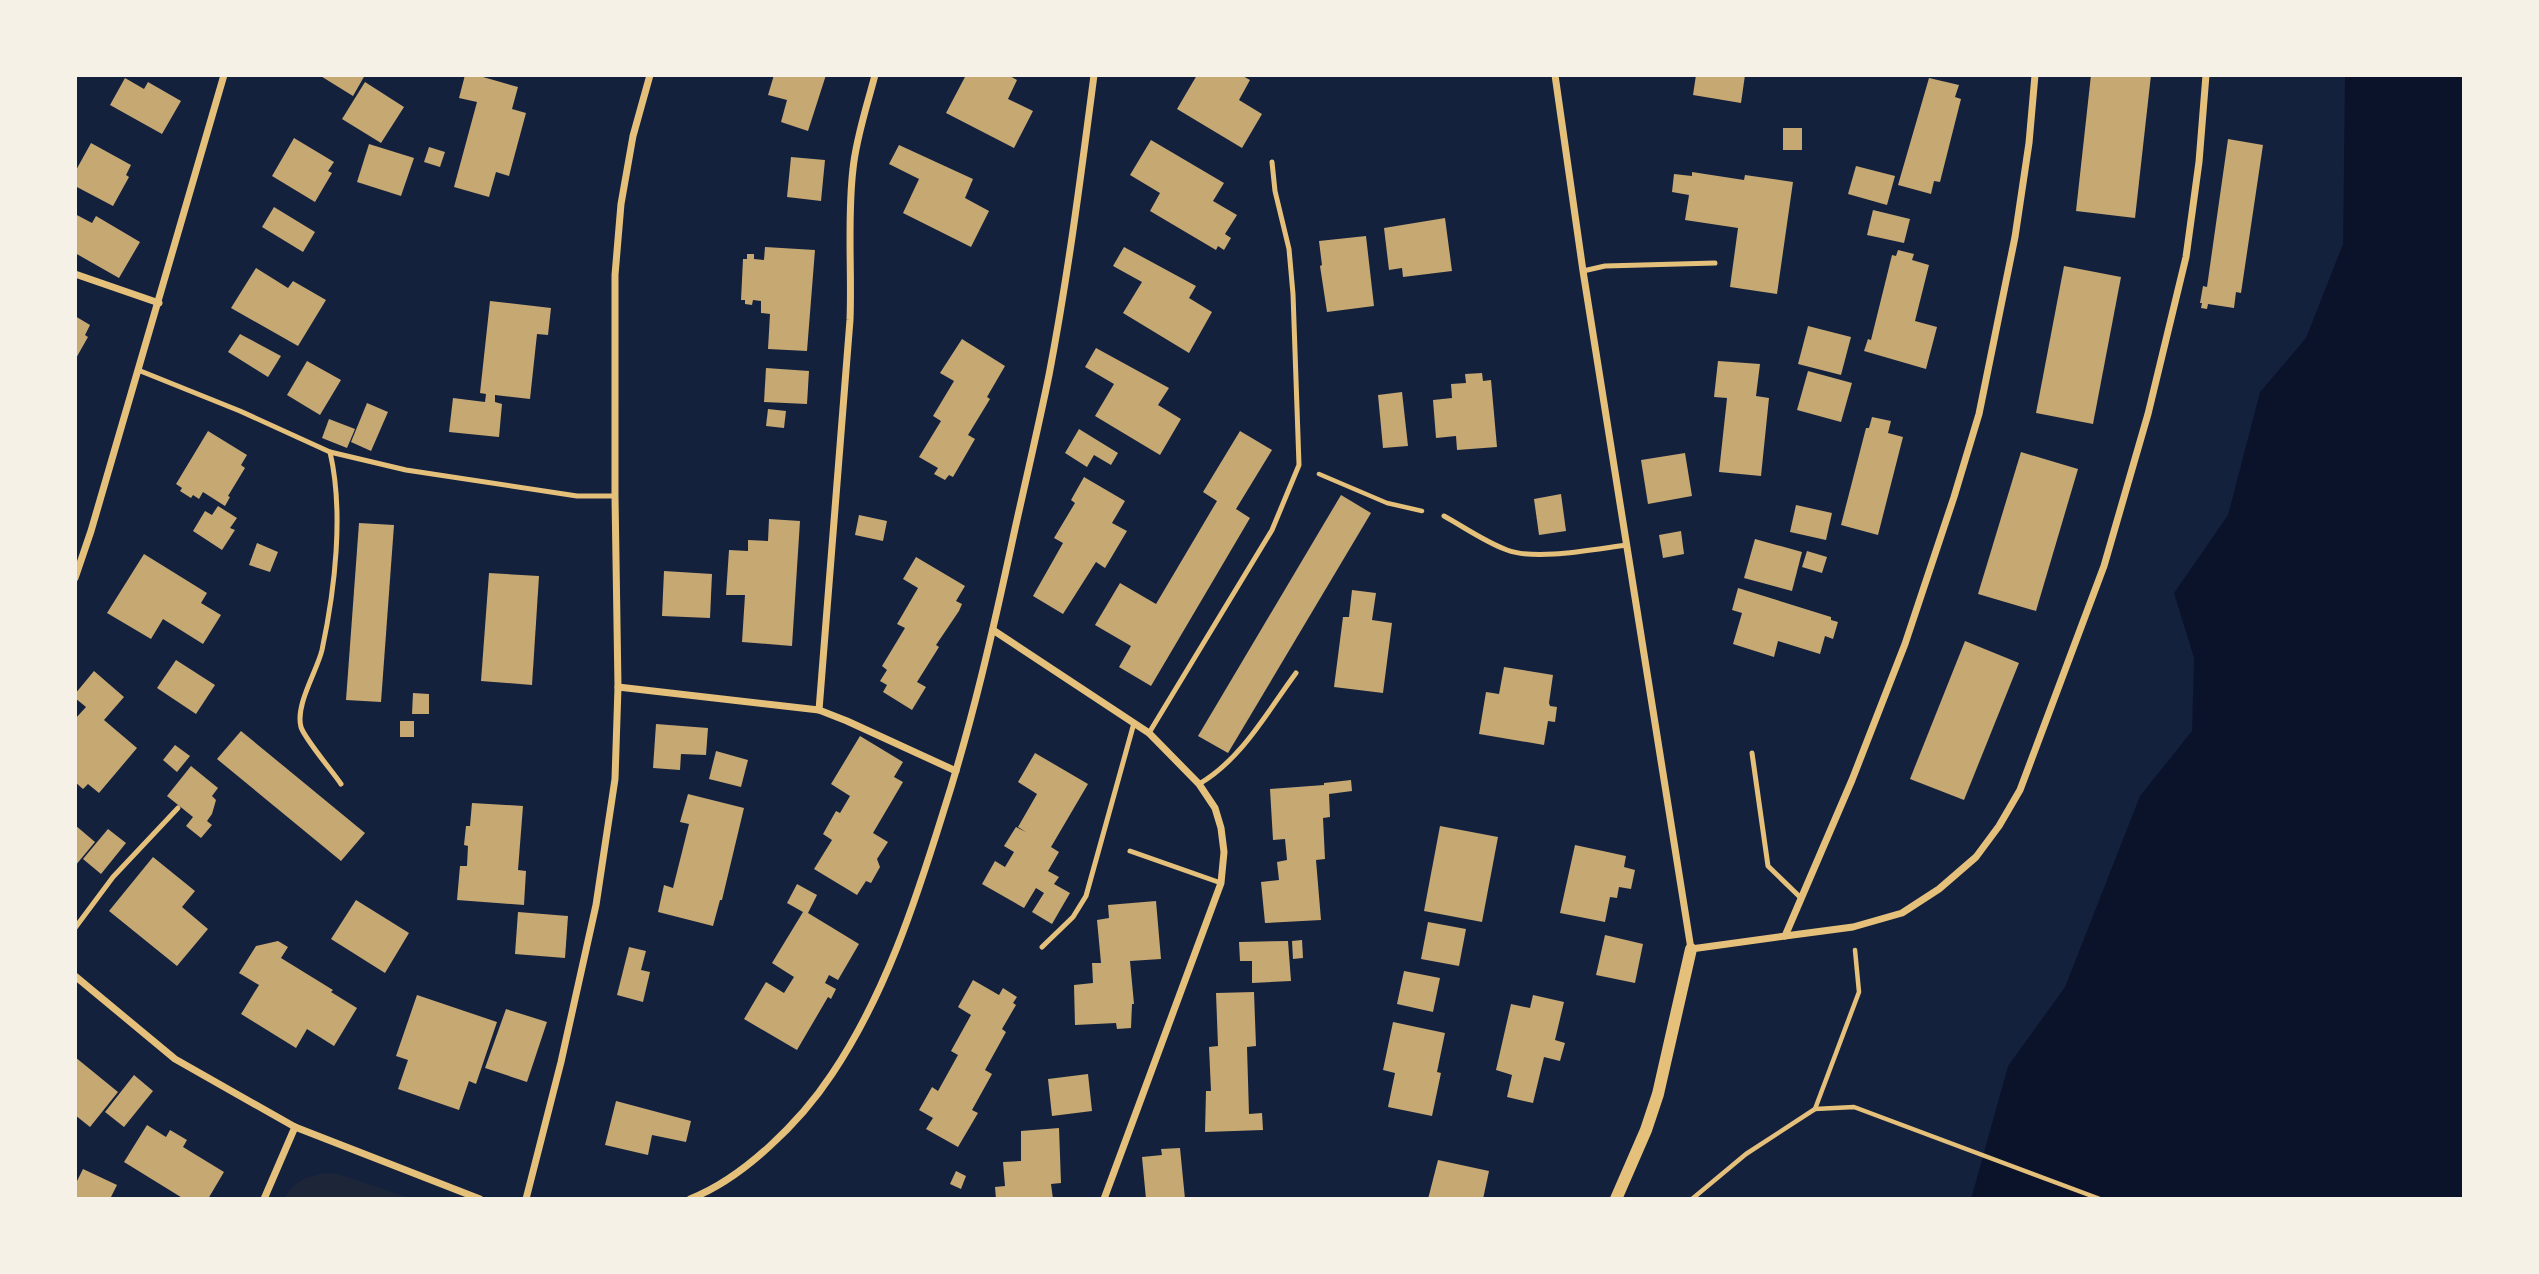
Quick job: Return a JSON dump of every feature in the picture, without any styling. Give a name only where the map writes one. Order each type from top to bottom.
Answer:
[{"type":"street","points":[[75,578],[159,303],[224,75]]},
{"type":"street","points":[[526,1199],[562,1062],[596,905],[615,779],[618,687],[615,275],[621,204],[630,150],[650,75]]},
{"type":"street","points":[[819,710],[850,320],[852,274],[849,230],[853,167],[875,75]]},
{"type":"street","points":[[690,1199],[707,1193],[773,1144],[799,1118],[832,1074],[859,1029],[911,916],[956,771],[993,631],[1049,374],[1077,205],[1094,75]]},
{"type":"street","points":[[1555,75],[1583,271],[1691,949],[1658,1094],[1646,1130],[1616,1199]]},
{"type":"street","points":[[1785,936],[1852,780],[1905,644],[1979,414],[2015,237],[2029,143],[2035,75]]},
{"type":"street","points":[[1691,949],[1853,927],[1902,913],[1939,890],[1976,857],[1999,826],[2020,790],[2104,566],[2148,414],[2186,257],[2199,162],[2206,75]]},
{"type":"street","points":[[75,274],[159,303]]},
{"type":"street","points":[[993,631],[1149,733],[1199,784],[1215,808],[1222,828],[1224,852],[1221,883],[1104,1199]]},
{"type":"street","points":[[618,687],[819,710],[956,771]]},
{"type":"street","points":[[75,976],[175,1059],[295,1127],[480,1199]]},
{"type":"street","points":[[264,1199],[295,1127]]},
{"type":"lane","points":[[1149,733],[1272,530],[1299,465],[1289,248],[1275,191],[1272,162]]},
{"type":"lane","points":[[1583,271],[1605,266],[1715,263]]},
{"type":"lane","points":[[138,370],[240,411],[330,452],[406,470],[577,496],[615,496]]},
{"type":"lane","points":[[330,452],[337,481],[334,583],[321,653],[300,712],[301,728],[341,784]]},
{"type":"lane","points":[[1444,516],[1507,550],[1526,554],[1563,553],[1627,545]]},
{"type":"lane","points":[[1199,784],[1220,772],[1239,751],[1296,673]]},
{"type":"lane","points":[[1042,947],[1073,917],[1086,896],[1134,723]]},
{"type":"lane","points":[[1752,753],[1768,866],[1801,898]]},
{"type":"lane","points":[[75,928],[113,877],[178,808]]},
{"type":"lane","points":[[1130,851],[1221,883]]},
{"type":"path","points":[[1299,465],[1387,503],[1444,516]]},
{"type":"path","points":[[1815,1110],[1859,992],[1853,927]]},
{"type":"path","points":[[1692,1199],[1746,1154],[1815,1110],[1854,1107],[2100,1199]]},
{"type":"shaded area","points":[[2345,75],[2464,75],[2464,1199],[1971,1199],[2008,1066],[2065,987],[2140,796],[2192,731],[2194,658],[2174,593],[2228,515],[2260,392],[2306,338],[2343,244]]},
{"type":"shaded area","points":[[325,1173],[338,1174],[412,1199],[284,1199],[301,1181]]},
{"type":"building","points":[[319,75],[365,75],[353,96]]},
{"type":"building","points":[[465,75],[476,75],[518,87],[512,109],[526,113],[509,176],[496,172],[489,197],[454,187],[477,102],[459,98]]},
{"type":"building","points":[[774,75],[826,75],[808,131],[781,122],[787,100],[768,95]]},
{"type":"building","points":[[966,75],[1008,75],[1017,80],[1008,99],[1033,111],[1014,148],[946,113]]},
{"type":"building","points":[[1197,75],[1241,75],[1250,80],[1239,100],[1262,114],[1242,148],[1177,109]]},
{"type":"building","points":[[1696,75],[1745,75],[1741,103],[1693,95]]},
{"type":"building","points":[[2091,75],[2151,75],[2135,218],[2076,211]]},
{"type":"building","points":[[125,78],[144,89],[148,82],[181,101],[162,134],[110,105]]},
{"type":"building","points":[[1929,78],[1959,85],[1955,97],[1961,99],[1940,182],[1934,181],[1931,194],[1898,185]]},
{"type":"building","points":[[365,82],[404,107],[381,143],[342,119]]},
{"type":"building","points":[[1783,128],[1802,128],[1802,150],[1783,150]]},
{"type":"building","points":[[294,138],[334,162],[328,171],[332,173],[315,202],[272,176]]},
{"type":"building","points":[[2228,139],[2263,145],[2241,293],[2236,292],[2234,308],[2208,304],[2207,309],[2201,308],[2200,303],[2203,286],[2207,287]]},
{"type":"building","points":[[1151,140],[1224,183],[1213,201],[1237,215],[1225,234],[1231,238],[1224,250],[1218,246],[1216,250],[1150,211],[1160,193],[1130,175]]},
{"type":"building","points":[[91,143],[131,165],[126,175],[129,177],[113,206],[75,186],[75,172]]},
{"type":"building","points":[[369,144],[414,158],[401,196],[357,182]]},
{"type":"building","points":[[899,145],[973,179],[965,198],[989,211],[971,247],[903,213],[919,179],[889,164]]},
{"type":"building","points":[[429,147],[445,152],[440,167],[424,162]]},
{"type":"building","points":[[791,157],[825,160],[821,201],[787,197]]},
{"type":"building","points":[[1856,166],[1895,176],[1887,205],[1848,194]]},
{"type":"building","points":[[1692,172],[1744,180],[1745,175],[1793,182],[1777,294],[1730,287],[1738,228],[1685,220],[1689,195],[1672,192],[1674,174],[1692,176]]},
{"type":"building","points":[[274,207],[315,232],[303,252],[262,227]]},
{"type":"building","points":[[1873,210],[1910,219],[1904,243],[1867,235]]},
{"type":"building","points":[[75,214],[92,223],[96,216],[140,242],[119,278],[75,253]]},
{"type":"building","points":[[1445,218],[1452,271],[1403,277],[1402,268],[1389,270],[1384,228]]},
{"type":"building","points":[[1366,236],[1374,306],[1327,312],[1319,241]]},
{"type":"building","points":[[765,247],[815,250],[807,351],[768,349],[770,314],[761,313],[761,301],[753,300],[752,305],[741,300],[743,259],[747,259],[747,254],[754,254],[754,259],[764,260]]},
{"type":"building","points":[[1124,247],[1196,286],[1189,298],[1212,312],[1189,353],[1123,313],[1142,282],[1113,266]]},
{"type":"building","points":[[1898,250],[1914,254],[1912,260],[1929,265],[1915,321],[1937,327],[1926,369],[1864,351],[1868,339],[1871,340],[1892,255],[1896,256]]},
{"type":"building","points":[[2064,266],[2121,277],[2093,424],[2036,413]]},
{"type":"building","points":[[256,268],[288,288],[293,281],[326,300],[298,346],[231,308]]},
{"type":"building","points":[[490,301],[551,308],[548,335],[537,334],[530,399],[495,395],[495,402],[502,404],[499,437],[449,432],[453,398],[485,402],[486,394],[480,393]]},
{"type":"building","points":[[75,316],[90,325],[85,335],[88,337],[75,360]]},
{"type":"building","points":[[1808,326],[1851,337],[1841,375],[1798,364]]},
{"type":"building","points":[[240,334],[281,356],[268,377],[228,352]]},
{"type":"building","points":[[962,339],[1005,366],[987,397],[990,399],[968,435],[975,439],[953,477],[949,475],[945,480],[934,474],[938,468],[919,457],[941,421],[933,416],[954,381],[940,373]]},
{"type":"building","points":[[1096,348],[1169,388],[1158,405],[1181,419],[1160,455],[1095,416],[1114,384],[1085,367]]},
{"type":"building","points":[[307,361],[341,380],[320,415],[287,395]]},
{"type":"building","points":[[1718,361],[1760,364],[1756,396],[1769,398],[1761,476],[1719,472],[1727,398],[1714,397]]},
{"type":"building","points":[[766,368],[809,371],[807,404],[764,402]]},
{"type":"building","points":[[1808,371],[1852,383],[1841,422],[1797,410]]},
{"type":"building","points":[[1482,373],[1483,381],[1491,380],[1497,447],[1457,450],[1456,436],[1436,438],[1433,400],[1452,398],[1451,384],[1466,383],[1465,374]]},
{"type":"building","points":[[1402,392],[1408,446],[1383,448],[1378,395]]},
{"type":"building","points":[[367,403],[388,412],[371,451],[351,442]]},
{"type":"building","points":[[768,409],[786,411],[784,428],[766,426]]},
{"type":"building","points":[[1872,417],[1891,421],[1888,433],[1903,437],[1878,535],[1841,525],[1866,428],[1869,428]]},
{"type":"building","points":[[329,419],[355,429],[347,448],[322,438]]},
{"type":"building","points":[[1079,429],[1118,453],[1111,465],[1094,455],[1087,467],[1065,453]]},
{"type":"building","points":[[208,431],[247,455],[241,465],[245,468],[225,506],[203,492],[199,499],[193,495],[191,498],[180,491],[182,488],[176,484]]},
{"type":"building","points":[[1240,431],[1272,450],[1236,509],[1250,518],[1151,686],[1119,667],[1131,646],[1095,625],[1120,583],[1156,604],[1217,501],[1203,492]]},
{"type":"building","points":[[2021,452],[2078,469],[2036,611],[1978,594]]},
{"type":"building","points":[[1685,453],[1692,496],[1648,504],[1641,460]]},
{"type":"building","points":[[1084,477],[1125,501],[1112,523],[1127,531],[1105,568],[1096,562],[1063,614],[1033,596],[1063,543],[1054,538],[1075,503],[1071,500]]},
{"type":"building","points":[[1561,494],[1566,531],[1539,535],[1534,499]]},
{"type":"building","points":[[1341,495],[1371,513],[1228,753],[1198,736]]},
{"type":"building","points":[[1796,505],[1832,513],[1826,540],[1790,532]]},
{"type":"building","points":[[218,506],[237,518],[230,528],[235,530],[222,550],[193,531],[205,511],[212,515]]},
{"type":"building","points":[[859,515],[887,521],[883,541],[855,535]]},
{"type":"building","points":[[769,519],[800,521],[792,646],[742,642],[745,595],[726,595],[729,550],[748,551],[748,540],[768,541]]},
{"type":"building","points":[[359,523],[394,525],[381,702],[346,700]]},
{"type":"building","points":[[1681,531],[1684,554],[1663,558],[1659,535]]},
{"type":"building","points":[[1755,539],[1802,552],[1792,591],[1744,578]]},
{"type":"building","points":[[257,543],[278,552],[270,572],[249,565]]},
{"type":"building","points":[[1807,551],[1827,557],[1822,573],[1802,567]]},
{"type":"building","points":[[144,554],[207,593],[201,603],[221,615],[203,644],[163,619],[151,639],[107,613]]},
{"type":"building","points":[[916,557],[965,586],[956,601],[962,604],[959,611],[936,645],[939,647],[917,682],[926,687],[912,710],[883,692],[887,685],[880,681],[887,670],[882,666],[905,628],[897,624],[918,588],[903,579]]},
{"type":"building","points":[[664,571],[712,574],[710,618],[662,616]]},
{"type":"building","points":[[489,573],[539,576],[532,685],[481,681]]},
{"type":"building","points":[[1738,588],[1831,617],[1831,620],[1838,622],[1833,639],[1825,636],[1820,654],[1778,641],[1774,657],[1733,644],[1742,613],[1732,610]]},
{"type":"building","points":[[1352,590],[1376,593],[1372,620],[1392,623],[1383,693],[1334,687],[1343,617],[1349,617]]},
{"type":"building","points":[[1965,641],[2019,663],[1964,800],[1910,779]]},
{"type":"building","points":[[176,660],[215,685],[196,714],[157,688]]},
{"type":"building","points":[[1504,667],[1553,675],[1549,703],[1550,706],[1557,707],[1555,722],[1548,721],[1544,745],[1479,734],[1486,692],[1499,694]]},
{"type":"building","points":[[94,671],[124,697],[104,720],[137,748],[99,793],[88,784],[83,789],[75,782],[75,719],[86,707],[75,698],[75,694]]},
{"type":"building","points":[[413,693],[429,694],[429,714],[412,714]]},
{"type":"building","points":[[400,721],[414,721],[414,737],[400,737]]},
{"type":"building","points":[[656,724],[708,728],[706,755],[681,754],[680,770],[653,768]]},
{"type":"building","points":[[241,731],[365,833],[341,861],[217,759]]},
{"type":"building","points":[[860,736],[903,762],[894,777],[903,782],[873,833],[888,842],[877,859],[880,867],[871,883],[866,881],[857,895],[814,869],[832,840],[823,834],[836,811],[840,813],[850,796],[831,784]]},
{"type":"building","points":[[175,745],[190,756],[177,772],[163,760]]},
{"type":"building","points":[[716,751],[748,760],[741,787],[709,779]]},
{"type":"building","points":[[1035,753],[1088,784],[1051,847],[1059,852],[1048,871],[1059,877],[1054,884],[1070,893],[1052,924],[1032,912],[1044,893],[1036,888],[1024,908],[982,884],[995,861],[1005,867],[1014,852],[1004,846],[1016,827],[1026,832],[1018,827],[1037,794],[1018,782]]},
{"type":"building","points":[[191,766],[218,788],[212,796],[216,800],[207,821],[212,825],[201,838],[186,826],[193,817],[167,796]]},
{"type":"building","points":[[1351,780],[1352,791],[1329,794],[1330,817],[1323,818],[1325,859],[1316,860],[1321,920],[1265,923],[1261,882],[1279,880],[1277,862],[1287,860],[1285,839],[1273,840],[1270,789]]},
{"type":"building","points":[[688,794],[744,808],[713,926],[658,912],[664,885],[673,888],[689,824],[680,822]]},
{"type":"building","points":[[472,803],[523,806],[518,870],[526,871],[524,905],[457,900],[460,866],[467,866],[468,846],[464,845],[466,826],[470,826]]},
{"type":"building","points":[[75,825],[95,842],[75,866]]},
{"type":"building","points":[[1440,826],[1498,837],[1482,922],[1424,911]]},
{"type":"building","points":[[108,829],[126,843],[101,874],[83,859]]},
{"type":"building","points":[[1575,845],[1626,856],[1624,867],[1635,870],[1631,889],[1619,887],[1617,898],[1610,897],[1605,922],[1560,913]]},
{"type":"building","points":[[153,857],[195,891],[182,907],[208,929],[177,966],[109,911]]},
{"type":"building","points":[[797,884],[817,895],[808,913],[859,944],[838,980],[829,975],[825,983],[836,989],[831,999],[828,997],[797,1050],[744,1019],[766,982],[784,993],[794,977],[772,963],[803,912],[787,903]]},
{"type":"building","points":[[356,900],[409,933],[385,973],[331,939]]},
{"type":"building","points":[[1156,901],[1161,959],[1130,961],[1134,1004],[1131,1028],[1117,1029],[1116,1023],[1075,1025],[1074,985],[1093,983],[1092,963],[1101,963],[1097,920],[1109,918],[1108,905]]},
{"type":"building","points":[[518,912],[568,916],[565,958],[515,954]]},
{"type":"building","points":[[1428,922],[1466,929],[1459,966],[1421,959]]},
{"type":"building","points":[[1605,935],[1643,944],[1635,983],[1596,975]]},
{"type":"building","points":[[1302,940],[1303,958],[1293,959],[1292,941]]},
{"type":"building","points":[[278,941],[288,947],[281,958],[357,1008],[334,1046],[307,1029],[296,1048],[241,1014],[259,985],[239,973],[256,946]]},
{"type":"building","points":[[1288,941],[1291,981],[1252,983],[1252,961],[1240,961],[1239,942]]},
{"type":"building","points":[[629,947],[646,951],[641,970],[650,972],[643,1002],[617,995]]},
{"type":"building","points":[[1404,971],[1440,978],[1433,1012],[1397,1004]]},
{"type":"building","points":[[973,980],[999,995],[1003,988],[1017,997],[1013,1003],[1016,1005],[1002,1029],[1006,1032],[985,1070],[992,1074],[972,1110],[978,1113],[958,1147],[926,1129],[933,1118],[919,1110],[932,1087],[938,1091],[958,1055],[951,1051],[971,1015],[958,1007]]},
{"type":"building","points":[[1254,992],[1256,1046],[1247,1047],[1249,1114],[1262,1113],[1263,1130],[1205,1132],[1206,1091],[1211,1091],[1209,1047],[1218,1046],[1216,993]]},
{"type":"building","points":[[417,995],[497,1022],[476,1084],[469,1081],[459,1110],[398,1089],[408,1060],[396,1056]]},
{"type":"building","points":[[1533,995],[1564,1002],[1555,1040],[1565,1043],[1560,1061],[1544,1057],[1533,1103],[1507,1097],[1512,1075],[1496,1070],[1511,1004],[1530,1008]]},
{"type":"building","points":[[506,1009],[547,1022],[527,1082],[485,1068]]},
{"type":"building","points":[[1393,1022],[1445,1033],[1437,1072],[1441,1073],[1432,1116],[1388,1107],[1395,1073],[1383,1070]]},
{"type":"building","points":[[75,1057],[118,1092],[90,1127],[75,1115]]},
{"type":"building","points":[[1088,1074],[1092,1111],[1052,1116],[1048,1079]]},
{"type":"building","points":[[134,1075],[153,1091],[124,1127],[105,1112]]},
{"type":"building","points":[[616,1101],[691,1121],[686,1142],[652,1135],[648,1155],[605,1145]]},
{"type":"building","points":[[147,1125],[166,1137],[170,1130],[187,1140],[183,1147],[224,1172],[208,1199],[184,1199],[124,1162]]},
{"type":"building","points":[[1059,1128],[1061,1183],[1051,1184],[1053,1199],[996,1199],[995,1187],[1005,1186],[1003,1162],[1021,1161],[1021,1131]]},
{"type":"building","points":[[1180,1148],[1185,1199],[1146,1199],[1142,1157],[1162,1155],[1161,1149]]},
{"type":"building","points":[[1438,1160],[1489,1171],[1483,1199],[1428,1199]]},
{"type":"building","points":[[83,1169],[117,1185],[110,1199],[75,1199],[75,1185]]},
{"type":"building","points":[[956,1171],[966,1176],[961,1189],[950,1184]]}]
